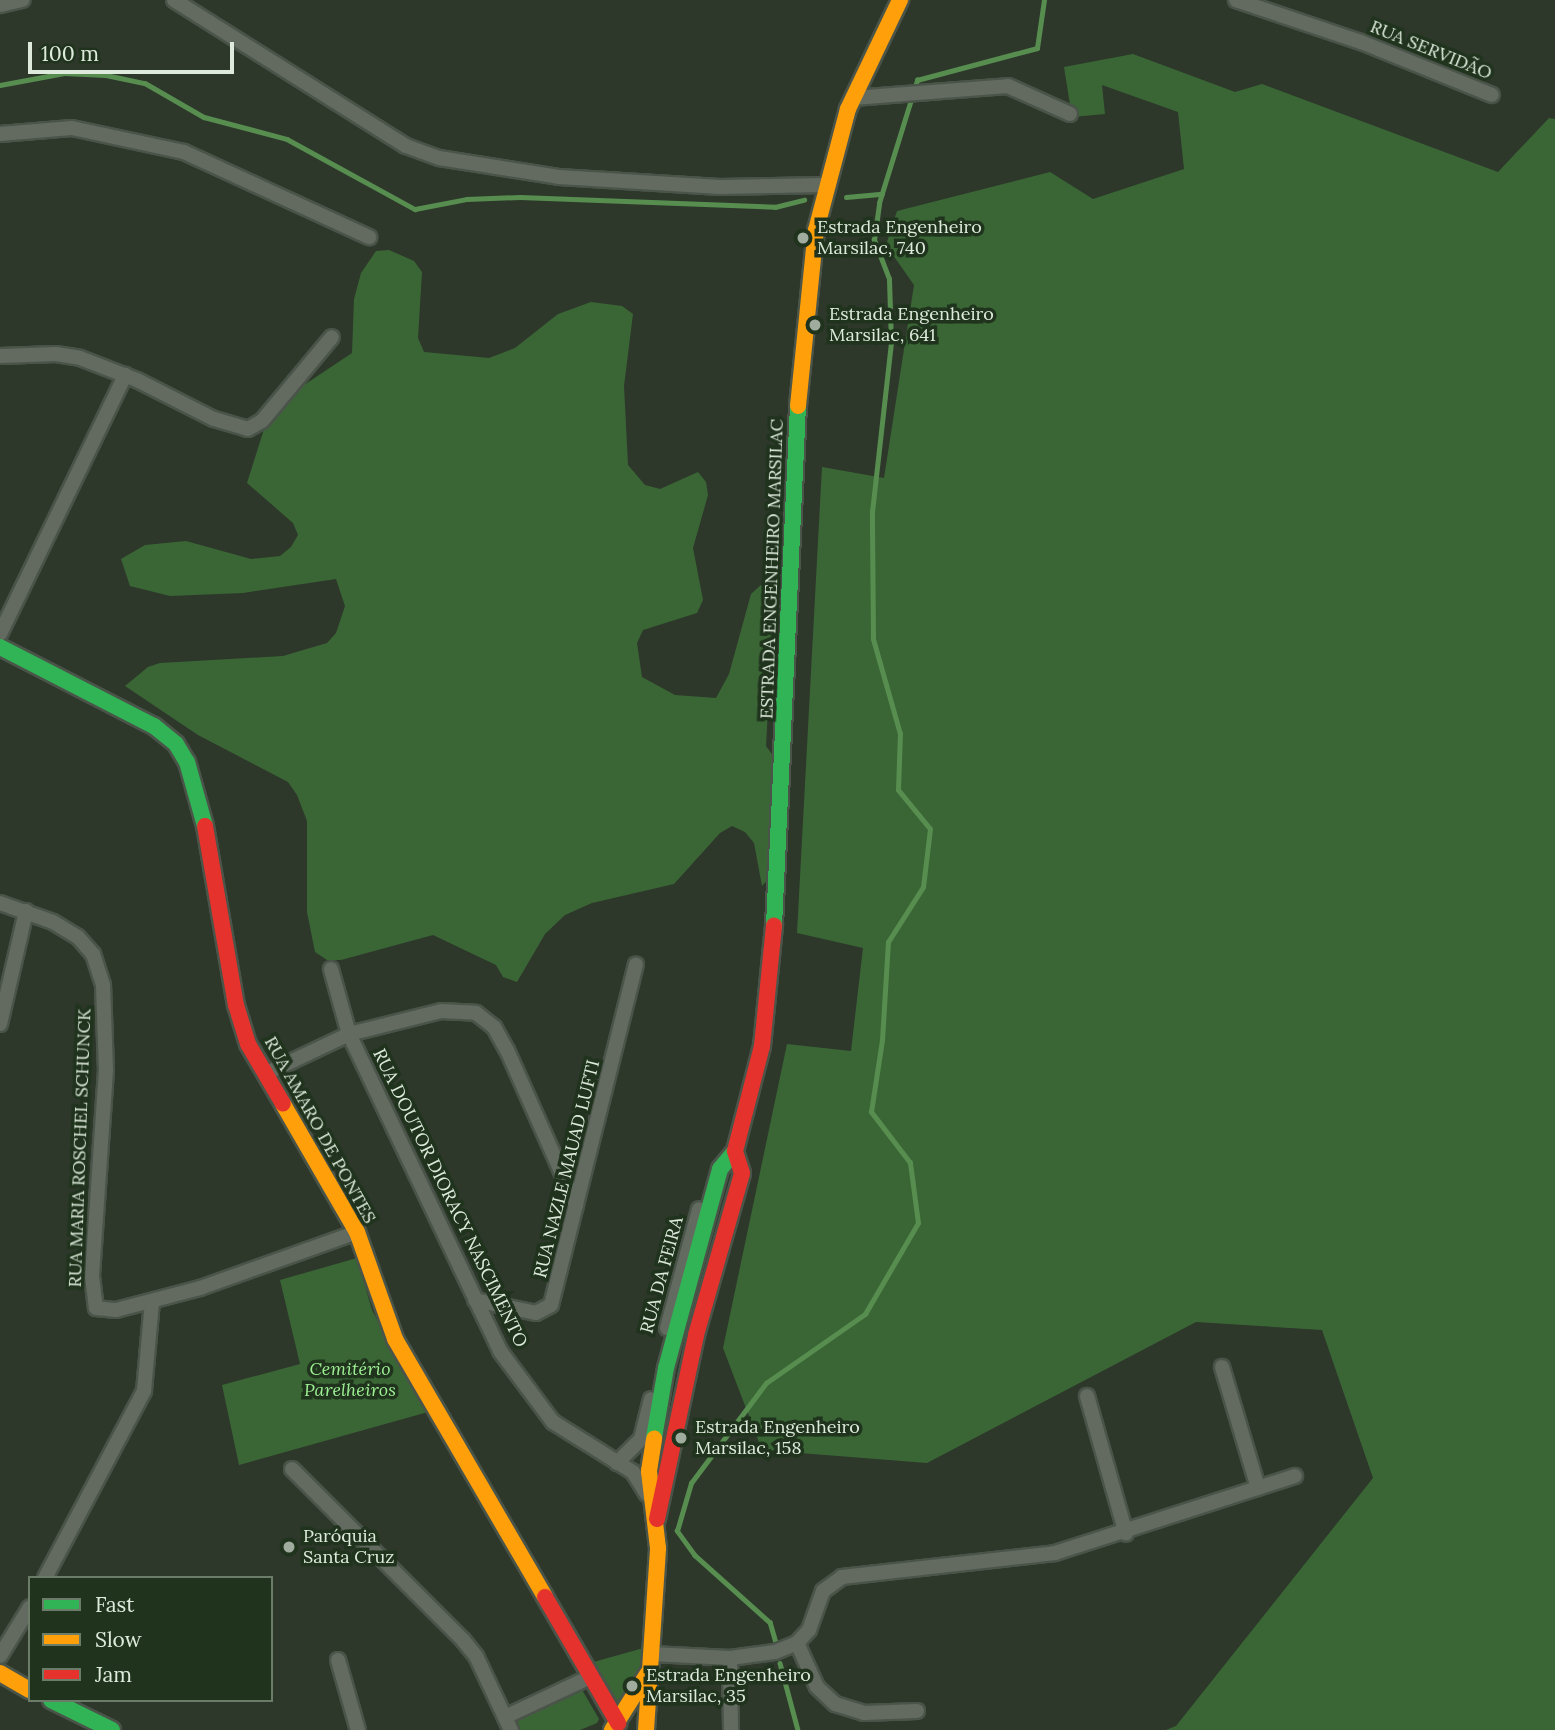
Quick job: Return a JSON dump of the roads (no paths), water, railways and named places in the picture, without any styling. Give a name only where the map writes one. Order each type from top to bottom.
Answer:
[{"type":"main road","name":"ESTRADA ENGENHEIRO MARSILAC","points":[[657,1519],[641,1472],[719,1169],[737,1144],[762,1046],[770,981],[801,350],[825,185],[853,98],[900,0]]},
{"type":"main road","name":"RUA AMARO DE PONTES","points":[[0,648],[154,726],[176,744],[187,762],[204,823],[236,1005],[248,1044],[356,1231],[395,1339],[615,1726]]},
{"type":"main road","name":"ESTRADA ENGENHEIRO MARSILAC","points":[[646,1730],[657,1519],[696,1335],[742,1173],[737,1144]]},
{"type":"main road","points":[[641,1472],[672,1457],[666,1437],[650,1433]]},
{"type":"main road","name":"ESTRADA ENGENHEIRO MARSILAC","points":[[615,1726],[649,1671]]},
{"type":"main road","points":[[0,1673],[28,1689]]},
{"type":"main road","points":[[55,1702],[112,1730]]},
{"type":"street","points":[[0,5],[22,0]]},
{"type":"street","points":[[174,0],[406,146],[439,158],[599,180],[720,187],[825,185]]},
{"type":"street","name":"RUA SERVIDÃO","points":[[1236,0],[1361,42],[1492,95]]},
{"type":"street","points":[[853,98],[1008,86],[1070,114]]},
{"type":"street","points":[[0,134],[72,128],[184,152],[369,237]]},
{"type":"street","points":[[0,356],[56,354],[125,375],[214,419],[248,429],[262,421],[332,337]]},
{"type":"street","points":[[0,634],[125,375]]},
{"type":"street","name":"RUA MARIA ROSCHEL SCHUNCK","points":[[0,903],[54,922],[88,945],[103,985],[106,1070],[92,1276],[96,1308],[116,1311],[152,1301]]},
{"type":"street","points":[[0,1024],[26,911]]},
{"type":"street","name":"RUA NAZLE MAUAD LUFTI","points":[[475,1300],[523,1312],[545,1311],[555,1294],[636,964]]},
{"type":"street","name":"RUA DOUTOR DIORACY NASCIMENTO","points":[[331,969],[349,1034],[475,1300],[527,1394],[573,1439],[617,1463],[641,1472]]},
{"type":"street","points":[[267,1073],[349,1034],[441,1011],[463,1010],[486,1019],[507,1050],[576,1205]]},
{"type":"street","points":[[46,1576],[144,1391],[152,1301],[356,1231]]},
{"type":"street","points":[[1222,1367],[1258,1488]]},
{"type":"street","points":[[1087,1396],[1126,1534]]},
{"type":"street","points":[[617,1463],[650,1433]]},
{"type":"street","points":[[292,1469],[463,1640],[508,1724],[588,1678]]},
{"type":"street","points":[[652,1654],[730,1658],[775,1652],[797,1643],[809,1630],[823,1591],[842,1577],[1030,1557],[1126,1534],[1295,1476]]},
{"type":"street","points":[[0,1656],[28,1610]]},
{"type":"street","points":[[797,1643],[817,1688],[835,1704],[864,1713],[917,1711]]},
{"type":"street","points":[[730,1658],[731,1730]]},
{"type":"street","points":[[338,1660],[358,1730]]},
{"type":"waterway","points":[[775,1641],[770,1623],[695,1556],[677,1531],[691,1483],[766,1383],[865,1314],[918,1223],[910,1163],[871,1112],[882,1040],[888,942],[923,887],[930,829],[898,790],[900,734],[873,639],[872,512],[891,343],[889,279],[874,240],[879,203],[917,80],[1037,48],[1044,0]]},
{"type":"waterway","points":[[0,85],[64,73],[106,75],[145,83],[204,117],[287,139],[415,209],[467,199],[520,197],[775,207],[804,200]]},
{"type":"waterway","points":[[846,197],[882,194]]},
{"type":"waterway","points":[[780,1663],[798,1730]]},
{"type":"place","name":"Estrada Engenheiro Marsilac, 740","points":[[803,238]]},
{"type":"place","name":"Estrada Engenheiro Marsilac, 641","points":[[815,325]]},
{"type":"place","name":"Estrada Engenheiro Marsilac, 158","points":[[681,1438]]},
{"type":"place","name":"Paróquia Santa Cruz","points":[[289,1547]]},
{"type":"place","name":"Estrada Engenheiro Marsilac, 35","points":[[632,1686]]},
{"type":"park label","name":"Cemitério Parelheiros","points":[[350,1380]]}]
